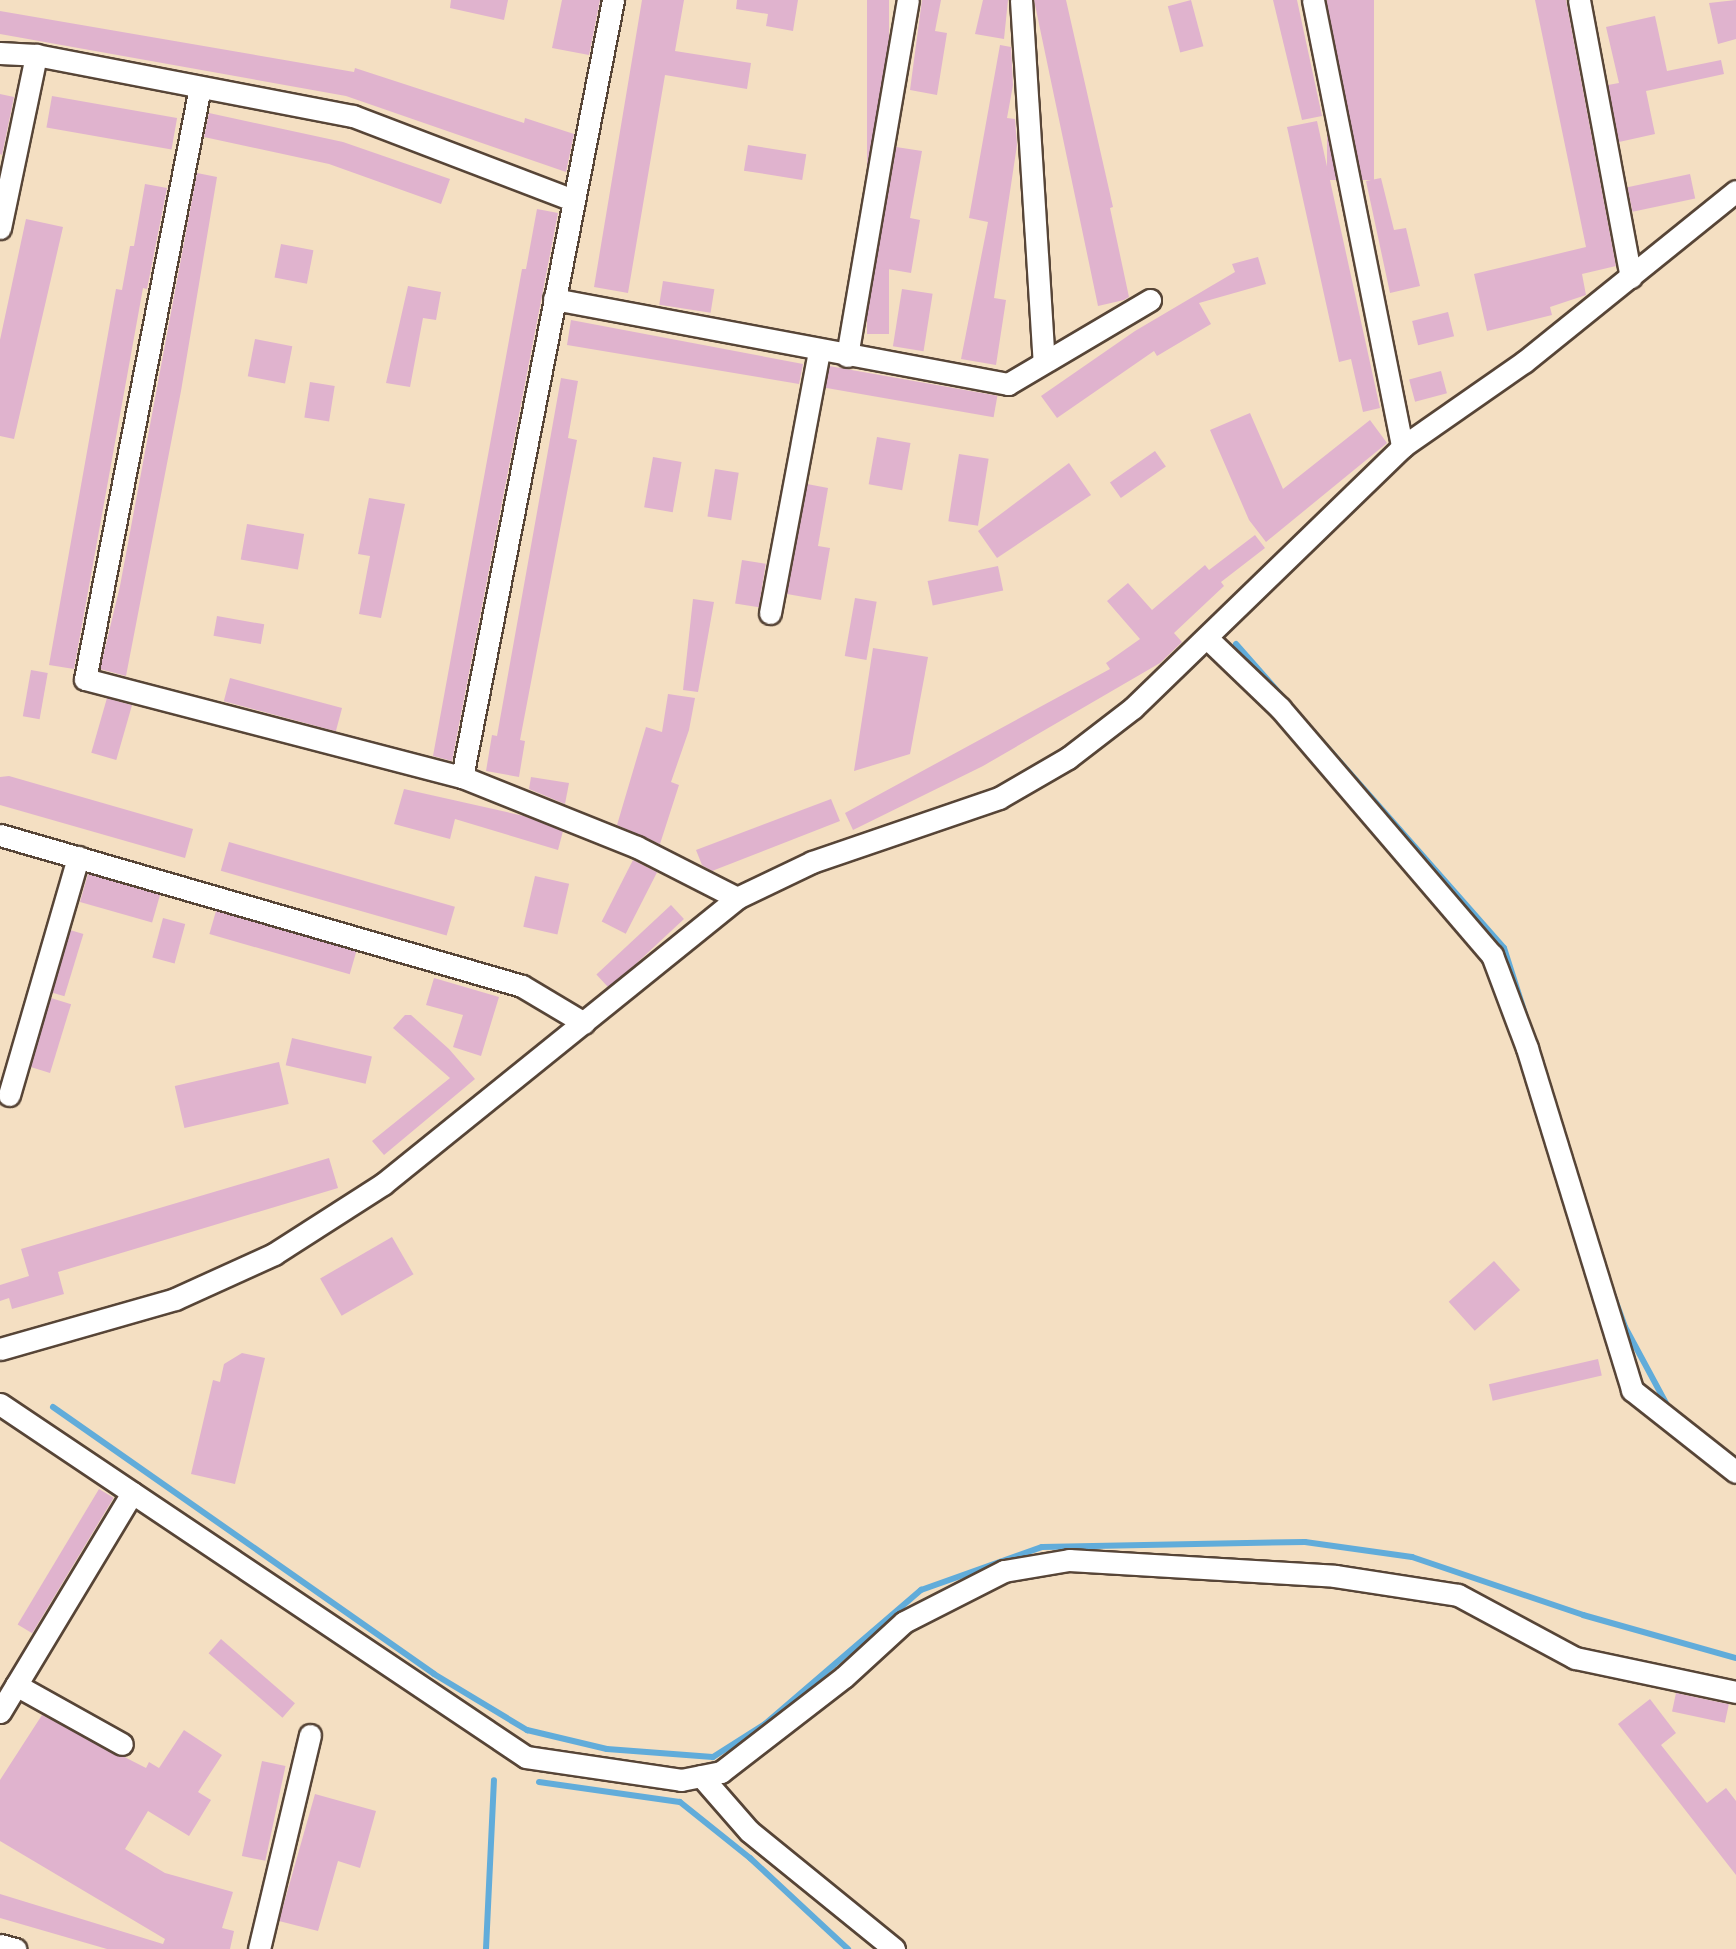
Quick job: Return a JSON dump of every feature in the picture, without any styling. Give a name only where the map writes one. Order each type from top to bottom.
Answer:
[{"type":"street","points":[[462,777],[613,0]]},
{"type":"street","points":[[847,356],[908,0]]},
{"type":"street","points":[[1021,0],[1044,361]]},
{"type":"street","points":[[1313,0],[1402,447]]},
{"type":"street","points":[[1579,0],[1631,276]]},
{"type":"street","points":[[0,53],[36,55],[353,116],[573,201]]},
{"type":"street","points":[[0,228],[36,55]]},
{"type":"street","points":[[200,87],[85,679],[462,777],[637,847],[737,898]]},
{"type":"street","points":[[0,1349],[186,1296],[274,1254],[383,1184],[737,898],[811,862],[999,798],[1035,779],[1100,735],[1207,638],[1402,447],[1524,362],[1736,191]]},
{"type":"street","points":[[554,299],[847,356],[1008,384],[1150,300]]},
{"type":"street","points":[[770,612],[819,350]]},
{"type":"street","points":[[1207,638],[1280,708],[1492,955],[1527,1048],[1632,1390],[1736,1472]]},
{"type":"street","points":[[0,835],[522,986],[584,1023]]},
{"type":"street","points":[[9,1095],[78,857]]},
{"type":"street","points":[[1,1402],[132,1493],[526,1756],[681,1780],[701,1776],[730,1765],[844,1677],[904,1622],[1004,1570],[1069,1560],[1335,1576],[1458,1595],[1575,1658],[1736,1692]]},
{"type":"street","points":[[0,1712],[132,1493]]},
{"type":"street","points":[[16,1685],[122,1744]]},
{"type":"street","points":[[259,1949],[310,1735]]},
{"type":"street","points":[[701,1776],[749,1831],[894,1949]]},
{"type":"street","points":[[0,1945],[15,1949]]},
{"type":"building","points":[[451,0],[508,0],[504,20],[450,8]]},
{"type":"building","points":[[562,0],[600,0],[589,55],[552,48]]},
{"type":"building","points":[[642,0],[684,0],[675,51],[751,63],[747,89],[665,75],[628,293],[594,287]]},
{"type":"building","points":[[737,0],[798,0],[793,31],[766,26],[768,14],[736,9]]},
{"type":"building","points":[[867,0],[889,0],[889,334],[867,334]]},
{"type":"building","points":[[922,0],[941,0],[935,31],[947,33],[937,95],[910,90]]},
{"type":"building","points":[[983,0],[1008,0],[1004,39],[975,34]]},
{"type":"building","points":[[1034,0],[1066,0],[1113,207],[1110,208],[1129,297],[1124,300],[1098,306]]},
{"type":"building","points":[[1191,0],[1203,46],[1180,53],[1168,6]]},
{"type":"building","points":[[1273,0],[1297,0],[1322,116],[1302,120]]},
{"type":"building","points":[[1327,0],[1374,0],[1374,180],[1327,180]]},
{"type":"building","points":[[1535,0],[1566,0],[1616,266],[1582,274],[1586,295],[1550,307],[1552,315],[1487,331],[1474,274],[1586,247]]},
{"type":"building","points":[[1736,0],[1736,39],[1718,44],[1709,3]]},
{"type":"building","points":[[0,11],[354,72],[355,68],[524,123],[525,118],[574,134],[566,172],[346,96],[0,34]]},
{"type":"building","points":[[1655,16],[1667,71],[1721,60],[1724,74],[1646,91],[1655,134],[1619,142],[1608,85],[1619,83],[1606,27]]},
{"type":"building","points":[[1000,45],[1011,47],[1013,85],[1007,118],[1015,119],[1017,145],[994,298],[1006,300],[996,365],[961,359],[988,222],[969,218]]},
{"type":"building","points":[[0,94],[14,97],[2,155],[0,154]]},
{"type":"building","points":[[52,96],[177,118],[172,150],[46,128]]},
{"type":"building","points":[[209,113],[343,142],[450,179],[441,204],[329,164],[204,137]]},
{"type":"building","points":[[1317,121],[1380,408],[1363,412],[1351,359],[1339,362],[1287,127]]},
{"type":"building","points":[[748,145],[806,154],[802,180],[744,171]]},
{"type":"building","points":[[896,147],[922,151],[910,218],[920,220],[911,273],[876,267]]},
{"type":"building","points":[[197,173],[217,177],[181,391],[126,676],[100,669],[120,586]]},
{"type":"building","points":[[1690,174],[1695,198],[1633,212],[1627,187]]},
{"type":"building","points":[[1381,178],[1394,230],[1406,228],[1420,286],[1390,293],[1366,181]]},
{"type":"building","points":[[145,184],[167,188],[147,289],[143,288],[74,669],[49,665],[116,289],[122,290],[130,246],[134,246]]},
{"type":"building","points":[[537,209],[558,213],[452,761],[433,756],[522,269],[526,269]]},
{"type":"building","points":[[26,219],[63,227],[14,439],[0,436],[0,340]]},
{"type":"building","points":[[281,244],[313,250],[307,284],[275,277]]},
{"type":"building","points":[[1258,257],[1266,284],[1199,303],[1211,324],[1157,356],[1154,351],[1057,418],[1041,396],[1135,331],[1235,272],[1232,264]]},
{"type":"building","points":[[663,281],[714,289],[711,313],[659,305]]},
{"type":"building","points":[[408,286],[441,292],[436,320],[423,318],[410,387],[386,383]]},
{"type":"building","points":[[902,289],[933,294],[924,351],[893,346]]},
{"type":"building","points":[[1448,312],[1454,336],[1418,345],[1412,321]]},
{"type":"building","points":[[571,320],[803,364],[799,384],[567,345]]},
{"type":"building","points":[[255,339],[292,346],[285,384],[248,376]]},
{"type":"building","points":[[829,366],[997,396],[994,417],[825,388]]},
{"type":"building","points":[[1441,371],[1447,393],[1415,402],[1409,380]]},
{"type":"building","points":[[561,378],[578,381],[568,438],[577,440],[520,740],[525,741],[519,777],[486,771],[492,735],[497,736]]},
{"type":"building","points":[[310,382],[335,386],[329,421],[304,418]]},
{"type":"building","points":[[1250,413],[1283,489],[1370,420],[1387,443],[1266,542],[1249,520],[1210,430]]},
{"type":"building","points":[[877,437],[910,443],[902,490],[869,484]]},
{"type":"building","points":[[1155,451],[1166,467],[1121,498],[1110,483]]},
{"type":"building","points":[[959,454],[989,459],[978,526],[948,521]]},
{"type":"building","points":[[653,457],[682,462],[673,512],[644,507]]},
{"type":"building","points":[[1069,463],[1091,495],[997,558],[978,531]]},
{"type":"building","points":[[715,469],[739,473],[731,520],[707,516]]},
{"type":"building","points":[[807,484],[828,488],[818,546],[830,548],[821,600],[787,594]]},
{"type":"building","points":[[369,498],[405,504],[381,618],[359,614],[370,556],[358,554]]},
{"type":"building","points":[[247,524],[304,534],[298,570],[241,559]]},
{"type":"building","points":[[1255,535],[1265,548],[1221,582],[1224,586],[1174,633],[1182,642],[1160,663],[983,766],[853,830],[845,813],[1110,669],[1106,663],[1140,639],[1107,601],[1128,583],[1152,610],[1205,565],[1209,570]]},
{"type":"building","points":[[742,560],[766,564],[759,607],[735,603]]},
{"type":"building","points":[[998,566],[1003,590],[933,605],[928,581]]},
{"type":"building","points":[[855,598],[877,602],[866,660],[845,656]]},
{"type":"building","points":[[693,599],[714,602],[698,692],[683,690]]},
{"type":"building","points":[[217,616],[264,624],[261,644],[214,636]]},
{"type":"building","points":[[873,648],[928,657],[910,754],[854,771]]},
{"type":"building","points":[[31,670],[48,673],[40,719],[23,716]]},
{"type":"building","points":[[230,678],[342,708],[336,731],[224,701]]},
{"type":"building","points":[[668,694],[695,698],[689,730],[671,782],[679,785],[660,844],[617,825],[646,727],[662,732]]},
{"type":"building","points":[[107,698],[132,705],[116,760],[91,753]]},
{"type":"building","points":[[9,776],[193,829],[185,858],[0,805],[0,777]]},
{"type":"building","points":[[531,777],[569,783],[565,804],[529,789]]},
{"type":"building","points":[[404,789],[524,816],[563,831],[558,850],[455,819],[450,839],[394,824]]},
{"type":"building","points":[[831,799],[840,821],[712,871],[702,865],[696,850]]},
{"type":"building","points":[[229,842],[455,907],[447,936],[221,871]]},
{"type":"building","points":[[633,860],[657,872],[626,934],[602,921]]},
{"type":"building","points":[[88,874],[160,895],[152,923],[80,902]]},
{"type":"building","points":[[535,876],[569,884],[557,935],[523,927]]},
{"type":"building","points":[[671,905],[684,919],[609,988],[596,975]]},
{"type":"building","points":[[216,911],[356,951],[350,974],[209,934]]},
{"type":"building","points":[[163,918],[185,924],[175,964],[152,958]]},
{"type":"building","points":[[70,930],[83,934],[64,996],[51,992]]},
{"type":"building","points":[[434,978],[499,997],[481,1056],[453,1047],[463,1015],[426,1005]]},
{"type":"building","points":[[51,998],[71,1004],[50,1073],[30,1067]]},
{"type":"building","points":[[405,1015],[411,1015],[449,1049],[475,1079],[384,1155],[372,1141],[450,1078],[393,1028]]},
{"type":"building","points":[[292,1038],[372,1056],[366,1084],[286,1065]]},
{"type":"building","points":[[279,1062],[289,1104],[184,1128],[175,1086]]},
{"type":"building","points":[[329,1158],[338,1188],[58,1272],[64,1294],[12,1309],[9,1298],[0,1301],[0,1285],[29,1276],[21,1249]]},
{"type":"building","points":[[392,1237],[414,1274],[342,1316],[320,1278]]},
{"type":"building","points":[[1494,1261],[1520,1290],[1475,1331],[1449,1302]]},
{"type":"building","points":[[242,1353],[265,1358],[235,1484],[191,1474],[213,1380],[220,1382],[224,1364]]},
{"type":"building","points":[[1598,1359],[1602,1376],[1493,1401],[1489,1384]]},
{"type":"building","points":[[99,1489],[114,1498],[32,1633],[18,1624]]},
{"type":"building","points":[[221,1639],[295,1703],[282,1718],[209,1653]]},
{"type":"building","points":[[1676,1693],[1729,1704],[1725,1723],[1672,1712]]},
{"type":"building","points":[[1650,1699],[1676,1733],[1661,1745],[1707,1803],[1726,1788],[1736,1801],[1736,1875],[1618,1724]]},
{"type":"building","points":[[42,1715],[146,1768],[149,1762],[159,1768],[184,1730],[222,1755],[198,1792],[211,1800],[189,1836],[148,1811],[125,1849],[165,1873],[233,1892],[222,1928],[234,1931],[230,1949],[107,1949],[0,1918],[0,1894],[163,1944],[165,1939],[0,1841],[0,1780]]},
{"type":"building","points":[[262,1761],[285,1766],[265,1861],[242,1856]]},
{"type":"building","points":[[315,1794],[376,1811],[360,1868],[338,1861],[318,1931],[279,1921]]},
{"type":"waterway","points":[[1236,644],[1504,948],[1526,1017]]},
{"type":"waterway","points":[[1612,1291],[1625,1327],[1668,1407]]},
{"type":"waterway","points":[[53,1407],[434,1674],[527,1730],[607,1749],[713,1757],[765,1724],[921,1590],[1042,1547],[1305,1542],[1412,1557],[1583,1615],[1736,1658]]},
{"type":"waterway","points":[[486,1949],[494,1780]]},
{"type":"waterway","points":[[539,1782],[680,1802],[750,1858],[848,1949]]}]
